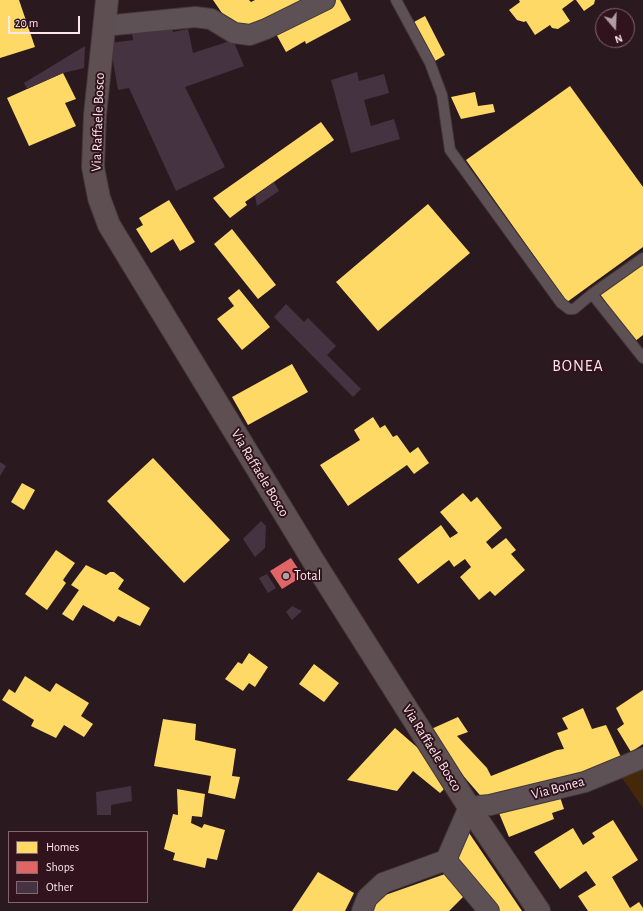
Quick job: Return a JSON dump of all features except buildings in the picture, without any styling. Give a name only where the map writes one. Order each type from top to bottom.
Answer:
[{"type":"street","name":"Via Raffaele Bosco","points":[[107,0],[95,115],[93,167],[99,198],[110,225],[314,562],[469,807],[539,911]]},
{"type":"street","points":[[104,26],[196,17],[212,19],[234,33],[250,35],[266,29],[325,0]]},
{"type":"street","name":"Via Bonea","points":[[469,807],[490,805],[585,782],[643,758]]},
{"type":"street","points":[[362,911],[367,898],[383,883],[446,860],[469,807]]},
{"type":"street","points":[[446,860],[489,911]]},
{"type":"lane","points":[[396,0],[430,63],[442,95],[450,150],[561,304],[569,309],[574,309],[592,294],[643,258]]},
{"type":"lane","points":[[592,294],[643,358]]},
{"type":"shaded area","points":[[643,768],[643,808],[622,778]]},
{"type":"place","name":"Total","points":[[286,576]]},
{"type":"district","name":"BONEA","points":[[578,366]]}]
